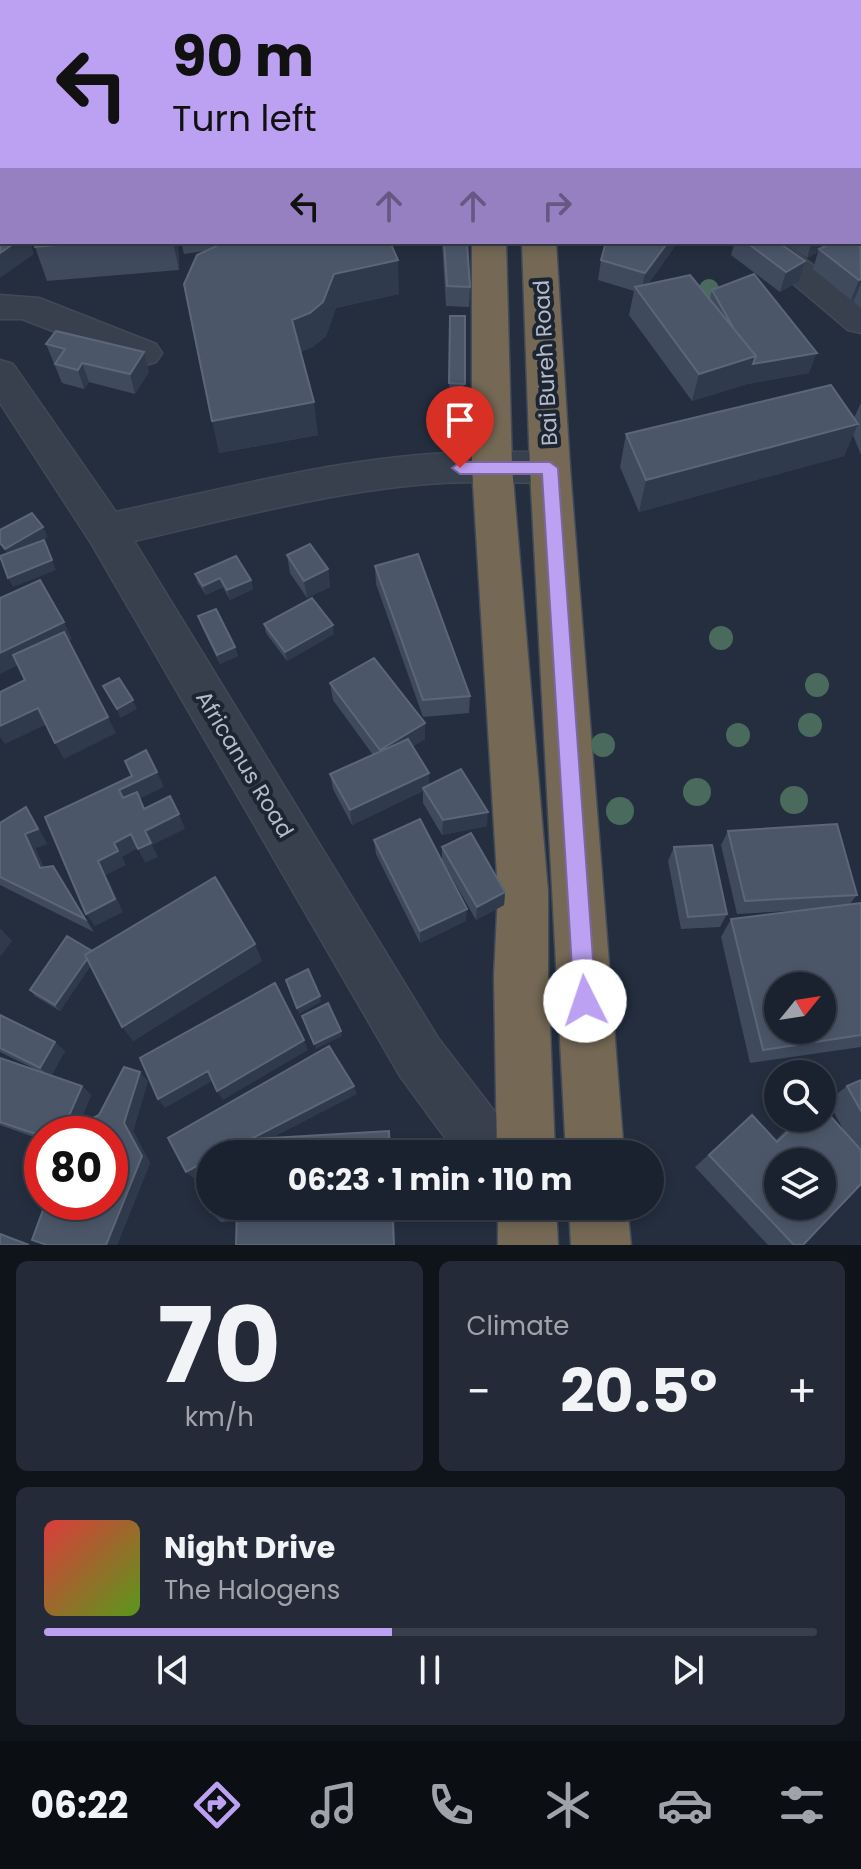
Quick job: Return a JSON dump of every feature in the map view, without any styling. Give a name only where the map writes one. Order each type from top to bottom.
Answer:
[{"type":"highway","points":[[489,244],[492,467],[523,892],[521,976],[526,1140]]},
{"type":"highway","name":"Bai Bureh Road","points":[[539,244],[550,468],[594,1140]]},
{"type":"highway","points":[[527,1220],[528,1245]]},
{"type":"highway","points":[[599,1220],[601,1245]]},
{"type":"street","points":[[764,244],[861,321]]},
{"type":"street","points":[[0,307],[26,307],[143,353]]},
{"type":"street","name":"Africanus Road","points":[[0,373],[106,531],[419,1057],[481,1140]]},
{"type":"street","points":[[106,531],[277,493],[397,472],[492,467],[550,468]]},
{"type":"building","points":[[0,244],[13,244],[0,253]]},
{"type":"building","points":[[36,244],[70,244],[35,247]]},
{"type":"building","points":[[221,244],[391,244],[398,260],[334,274],[323,302],[310,313],[292,320],[314,402],[212,421],[184,284],[197,255]]},
{"type":"building","points":[[444,244],[467,244],[470,287],[447,286]]},
{"type":"building","points":[[605,244],[667,244],[645,273],[601,260]]},
{"type":"building","points":[[749,244],[781,244],[805,261],[786,272]]},
{"type":"building","points":[[830,244],[860,244],[861,279],[859,280],[819,249]]},
{"type":"building","points":[[754,274],[817,353],[753,364],[756,356],[734,329],[712,290]]},
{"type":"building","points":[[690,275],[756,356],[699,374],[635,287]]},
{"type":"building","points":[[450,316],[465,316],[465,384],[449,383]]},
{"type":"building","points":[[56,331],[144,352],[130,374],[82,363],[78,370],[55,364],[65,349],[46,344]]},
{"type":"building","points":[[831,385],[858,424],[646,480],[626,434]]},
{"type":"building","points":[[32,513],[43,527],[5,549],[0,543],[0,530]]},
{"type":"building","points":[[44,540],[52,560],[8,578],[0,556]]},
{"type":"building","points":[[310,544],[328,569],[304,581],[287,555]]},
{"type":"building","points":[[418,554],[470,696],[423,700],[375,566]]},
{"type":"building","points":[[236,556],[251,580],[227,590],[220,578],[203,586],[195,574]]},
{"type":"building","points":[[40,580],[64,622],[0,653],[0,598]]},
{"type":"building","points":[[312,598],[333,625],[285,652],[264,624]]},
{"type":"building","points":[[216,609],[235,647],[217,655],[198,616]]},
{"type":"building","points":[[64,632],[108,717],[55,743],[38,708],[0,726],[0,692],[25,680],[13,655]]},
{"type":"building","points":[[374,658],[425,723],[380,750],[330,683]]},
{"type":"building","points":[[119,678],[133,700],[117,709],[103,686]]},
{"type":"building","points":[[408,739],[429,773],[350,810],[330,774]]},
{"type":"building","points":[[146,750],[157,772],[119,790],[123,798],[137,792],[144,809],[170,796],[179,814],[145,831],[151,843],[138,849],[131,834],[114,843],[118,851],[98,861],[115,899],[86,914],[45,817],[132,776],[125,761]]},
{"type":"building","points":[[461,769],[488,812],[443,820],[423,788]]},
{"type":"building","points":[[26,807],[38,829],[25,834],[40,868],[53,866],[85,919],[0,877],[0,823]]},
{"type":"building","points":[[420,819],[467,909],[420,931],[374,840]]},
{"type":"building","points":[[837,824],[857,895],[745,901],[728,831]]},
{"type":"building","points":[[471,833],[505,892],[477,907],[442,847]]},
{"type":"building","points":[[712,845],[727,914],[688,917],[674,847]]},
{"type":"building","points":[[215,877],[255,944],[122,1027],[85,955]]},
{"type":"building","points":[[861,903],[861,1035],[836,1039],[836,972],[764,972],[764,1044],[802,1044],[763,1050],[731,919]]},
{"type":"building","points":[[67,936],[92,951],[85,955],[87,959],[55,1005],[30,990]]},
{"type":"building","points":[[308,969],[320,996],[297,1008],[286,980]]},
{"type":"building","points":[[275,983],[304,1040],[217,1091],[208,1071],[158,1099],[140,1058]]},
{"type":"building","points":[[328,1003],[341,1031],[314,1044],[302,1016]]},
{"type":"building","points":[[0,1015],[55,1042],[40,1068],[0,1048]]},
{"type":"building","points":[[329,1046],[354,1086],[249,1140],[196,1140],[196,1167],[186,1172],[168,1138]]},
{"type":"building","points":[[0,1058],[82,1086],[69,1116],[24,1116],[24,1130],[0,1122]]},
{"type":"building","points":[[124,1067],[140,1072],[126,1116],[99,1115]]},
{"type":"building","points":[[861,1080],[861,1111],[847,1086]]},
{"type":"building","points":[[752,1115],[764,1132],[777,1142],[787,1132],[836,1132],[836,1122],[861,1150],[861,1184],[836,1210],[836,1148],[764,1148],[764,1213],[709,1155]]},
{"type":"building","points":[[128,1130],[142,1156],[128,1191]]},
{"type":"building","points":[[389,1131],[389,1140],[239,1140]]},
{"type":"building","points":[[39,1220],[116,1220],[106,1245],[47,1245],[32,1240]]},
{"type":"building","points":[[237,1220],[393,1220],[394,1245],[236,1245]]},
{"type":"building","points":[[770,1220],[827,1220],[803,1245],[794,1245]]},
{"type":"building","points":[[0,1234],[29,1245],[0,1245]]},
{"type":"route","points":[[460,468],[550,468],[585,1001]]}]
